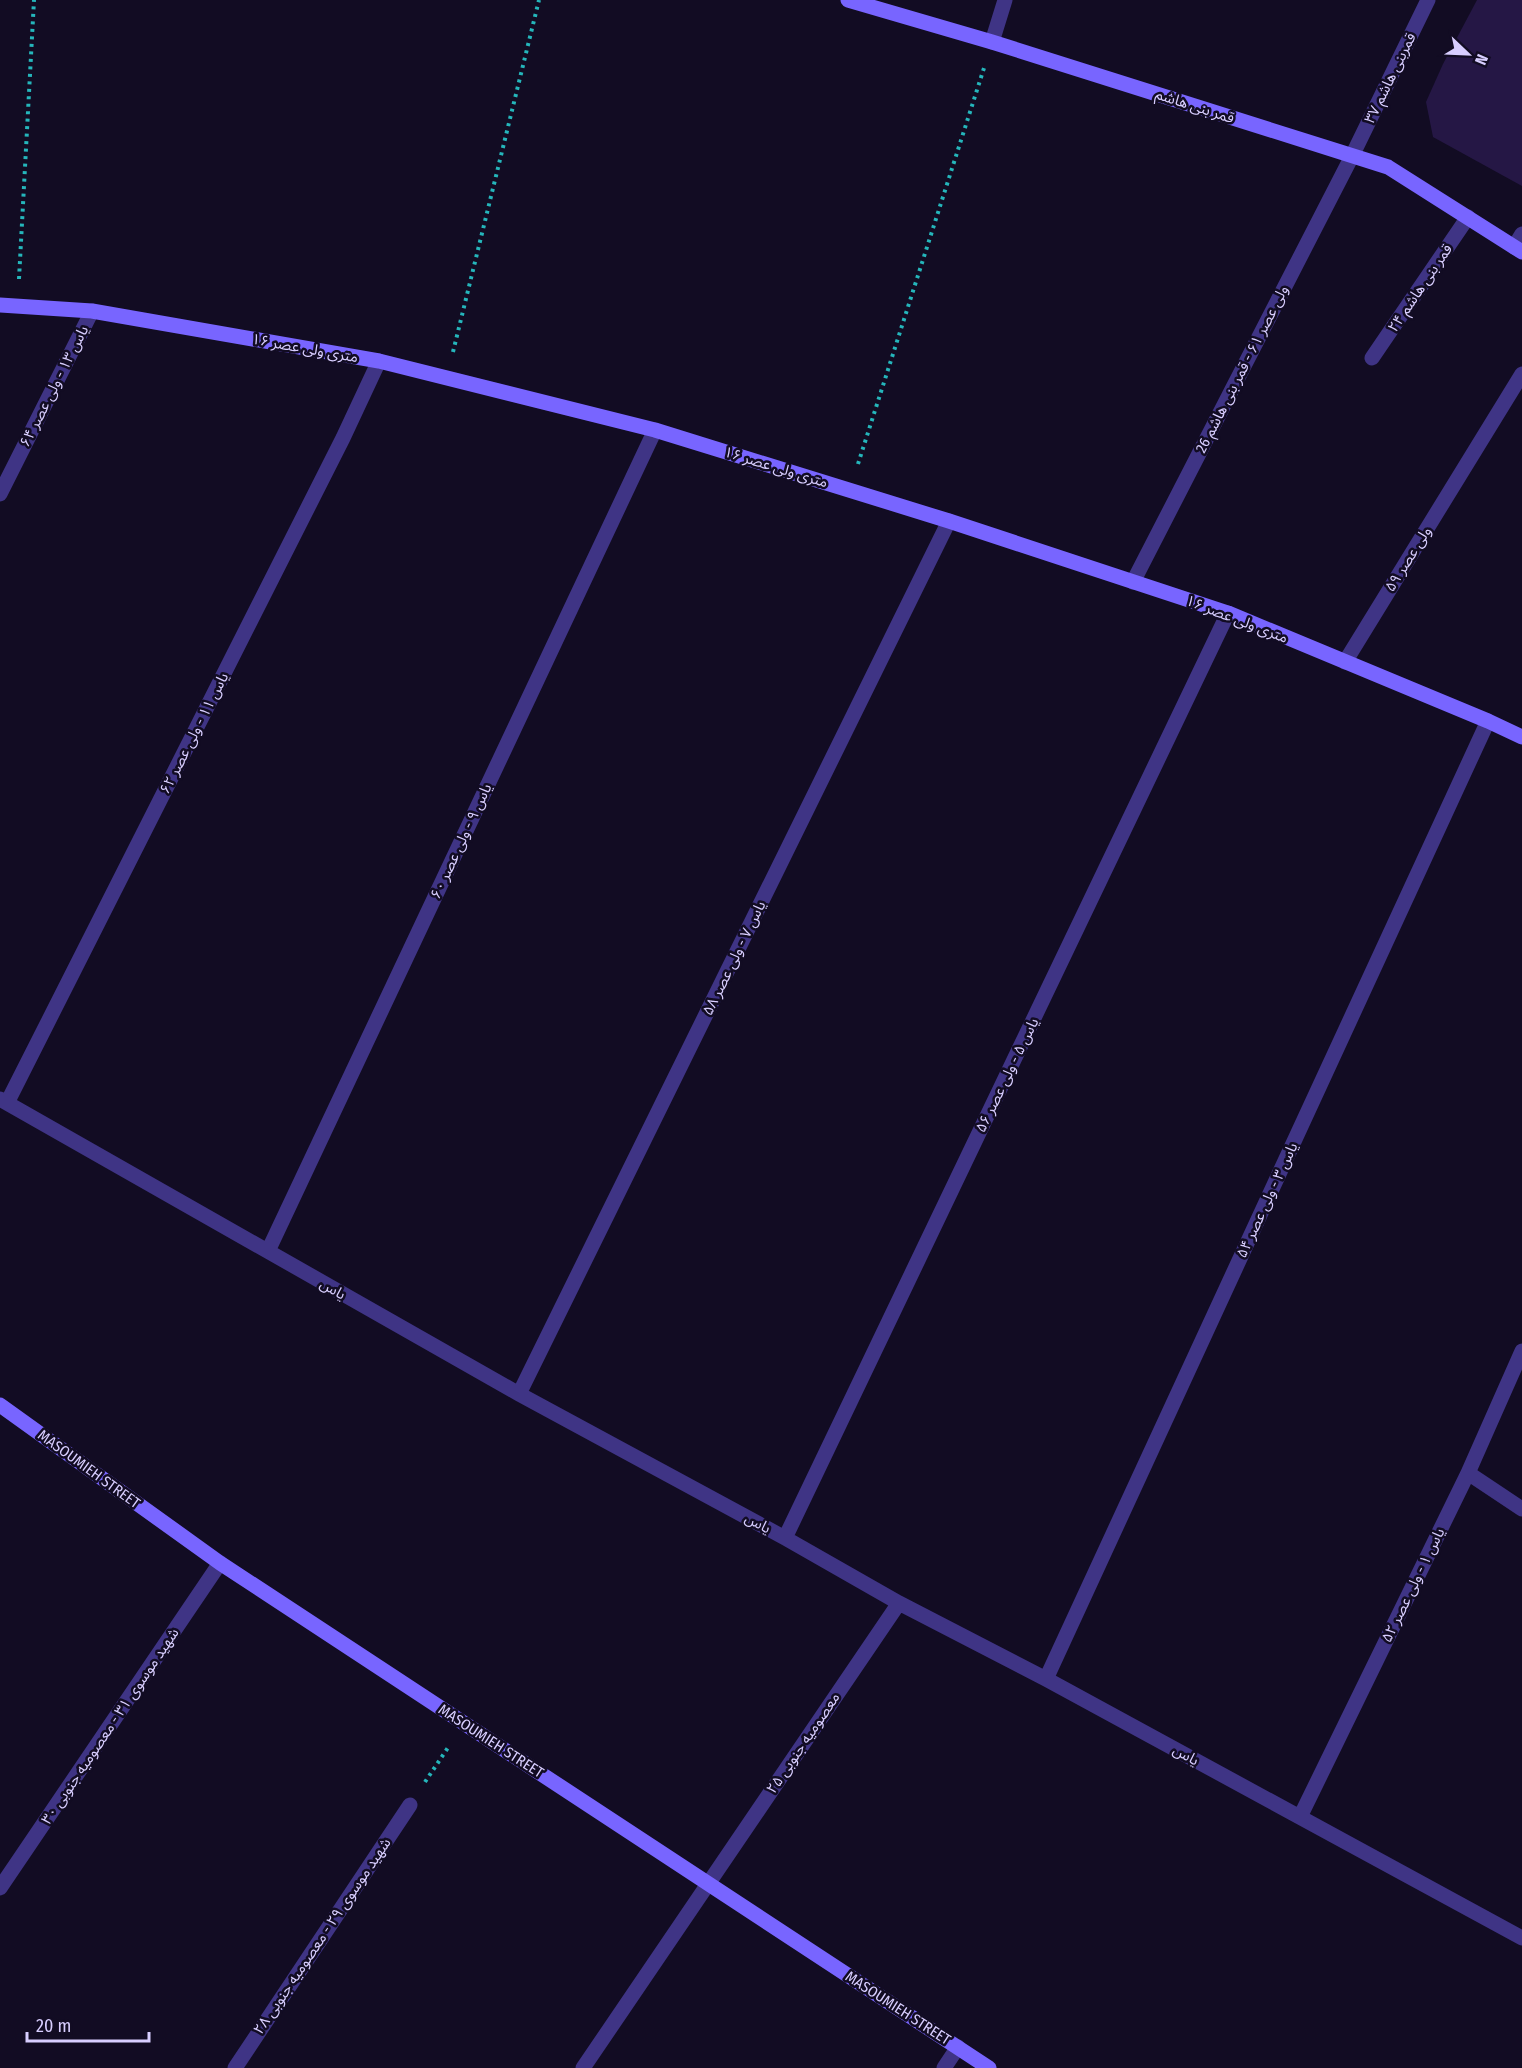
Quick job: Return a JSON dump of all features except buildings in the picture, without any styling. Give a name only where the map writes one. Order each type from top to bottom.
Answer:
[{"type":"street","name":"قمر بنی هاشم","points":[[849,0],[992,42],[1388,166],[1518,250]]},
{"type":"street","points":[[992,42],[1005,0]]},
{"type":"street","name":"قمربنی هاشم ۳۷","points":[[1352,156],[1428,0]]},
{"type":"street","name":"ولی عصر ۶۱ - قمر بنی هاشم 26","points":[[1133,582],[1352,156]]},
{"type":"street","name":"قمر بنی هاشم ۲۴","points":[[1372,358],[1468,217]]},
{"type":"street","points":[[1518,250],[1522,234]]},
{"type":"street","name":"۱۶ متری ولی عصر","points":[[0,305],[92,311],[379,361],[655,430],[949,521],[1228,613],[1522,737]]},
{"type":"street","name":"یاس ۱۳ - ولی عصر ۶۴","points":[[0,494],[92,311]]},
{"type":"street","name":"یاس ۱۱ - ولی عصر ۶۲","points":[[3,1101],[343,438],[379,361]]},
{"type":"street","name":"ولی عصر ۵۹","points":[[1345,662],[1522,374]]},
{"type":"street","name":"یاس ۹ - ولی عصر ۶۰","points":[[268,1251],[655,430]]},
{"type":"street","name":"یاس ۷ - ولی عصر ۵۸","points":[[519,1394],[949,521]]},
{"type":"street","name":"یاس ۵ - ولی عصر ۵۶","points":[[785,1538],[1228,613]]},
{"type":"street","name":"یاس ۳ - ولی عصر ۵۴","points":[[1046,1679],[1488,721]]},
{"type":"street","name":"یاس","points":[[3,1101],[519,1394],[900,1603],[1046,1679],[1522,1938]]},
{"type":"street","name":"یاس ۱ - ولی عصر ۵۲","points":[[1300,1817],[1468,1473],[1522,1351]]},
{"type":"street","name":"MASOUMIEH STREET","points":[[0,1405],[220,1563],[989,2068]]},
{"type":"street","points":[[1468,1473],[1522,1509]]},
{"type":"street","name":"شهید موسوی ۳۱ - معصومیه جنوبی ۳۰","points":[[0,1888],[220,1563]]},
{"type":"street","name":"معصومیه جنوبی ۲۵","points":[[583,2068],[900,1603]]},
{"type":"street","name":"شهید موسوی ۲۹ - معصومیه جنوبی ۲۸","points":[[235,2068],[410,1805]]},
{"type":"street","points":[[944,2068],[958,2047]]},
{"type":"path","points":[[18,307],[34,0]]},
{"type":"path","points":[[447,378],[539,0]]},
{"type":"path","points":[[850,490],[992,42]]},
{"type":"path","points":[[410,1805],[464,1723]]}]
